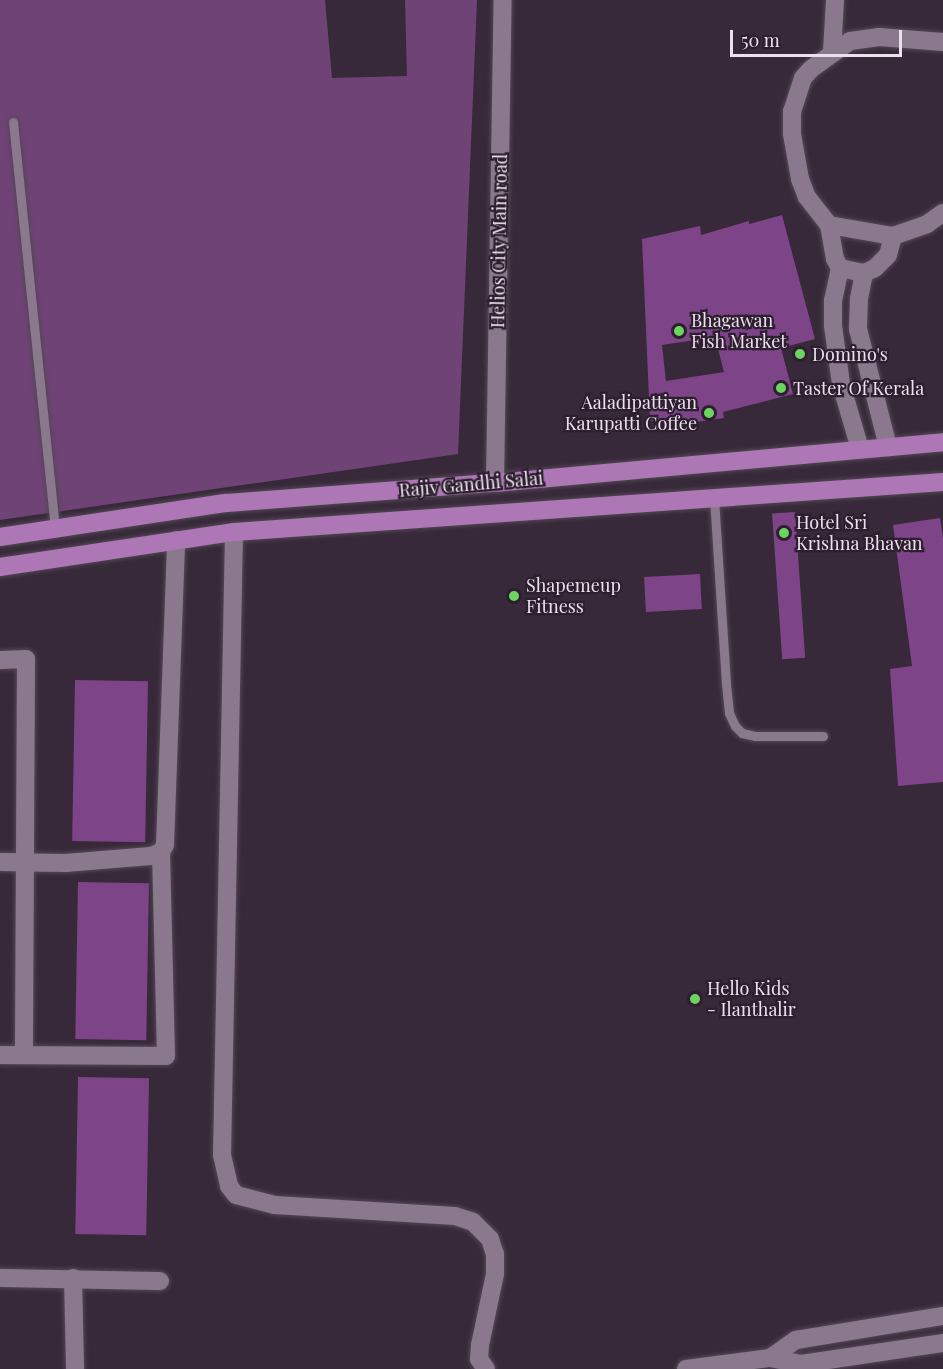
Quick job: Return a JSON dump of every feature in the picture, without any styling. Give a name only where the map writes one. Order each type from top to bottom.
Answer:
[{"type":"main road","name":"Rajiv Gandhi Salai","points":[[0,537],[226,503],[495,483],[943,442]]},
{"type":"main road","name":"Rajiv Gandhi Salai","points":[[0,567],[234,532],[943,482]]},
{"type":"street","name":"Helios City Main road","points":[[495,483],[503,0]]},
{"type":"street","points":[[832,52],[835,0]]},
{"type":"street","points":[[860,449],[841,384],[833,326],[833,300],[840,268],[835,259],[829,225],[807,197],[800,178],[792,134],[792,111],[802,78],[832,52],[850,41],[879,37],[943,42]]},
{"type":"street","points":[[829,225],[893,236],[927,224],[943,213]]},
{"type":"street","points":[[840,268],[864,273],[874,268],[888,255],[893,236]]},
{"type":"street","points":[[864,273],[859,298],[858,329],[888,447]]},
{"type":"street","points":[[234,532],[222,1155],[229,1186],[236,1195],[275,1205],[455,1216],[473,1222],[490,1239],[495,1254],[495,1274],[480,1344],[479,1359],[486,1369]]},
{"type":"street","points":[[0,1055],[166,1056],[161,852],[165,845],[176,540]]},
{"type":"street","points":[[0,660],[26,658],[24,1055]]},
{"type":"street","points":[[0,862],[65,863],[151,856],[161,852]]},
{"type":"street","points":[[0,1278],[160,1281]]},
{"type":"street","points":[[73,1278],[75,1369]]},
{"type":"street","points":[[770,1358],[796,1340],[943,1316]]},
{"type":"street","points":[[686,1369],[770,1358],[801,1364],[943,1343]]},
{"type":"lane","points":[[13,122],[55,529]]},
{"type":"lane","points":[[714,498],[729,713],[735,726],[742,733],[755,736],[823,736]]},
{"type":"shaded area","points":[[0,0],[325,0],[332,78],[407,76],[405,0],[477,0],[458,454],[0,520]]},
{"type":"building","points":[[782,215],[815,339],[781,348],[793,394],[723,412],[724,418],[696,422],[695,419],[650,421],[642,239],[700,226],[701,235],[749,221],[749,224]],"holes":[[[715,337],[724,372],[666,381],[662,345]]]},
{"type":"building","points":[[795,512],[805,658],[782,659],[772,514]]},
{"type":"building","points":[[940,518],[943,538],[943,782],[898,786],[890,669],[912,666],[893,525]]},
{"type":"building","points":[[700,574],[702,609],[646,612],[644,577]]},
{"type":"building","points":[[75,680],[148,681],[145,842],[72,841]]},
{"type":"building","points":[[78,882],[149,883],[146,1040],[75,1039]]},
{"type":"building","points":[[78,1077],[149,1078],[146,1235],[75,1234]]},
{"type":"place","name":"Bhagawan Fish Market","points":[[679,331]]},
{"type":"place","name":"Domino's","points":[[800,354]]},
{"type":"place","name":"Taster Of Kerala","points":[[781,388]]},
{"type":"place","name":"Aaladipattiyan Karupatti Coffee","points":[[709,413]]},
{"type":"place","name":"Hotel Sri Krishna Bhavan","points":[[784,533]]},
{"type":"place","name":"Shapemeup Fitness","points":[[514,596]]},
{"type":"place","name":"Hello Kids - Ilanthalir","points":[[695,999]]}]
